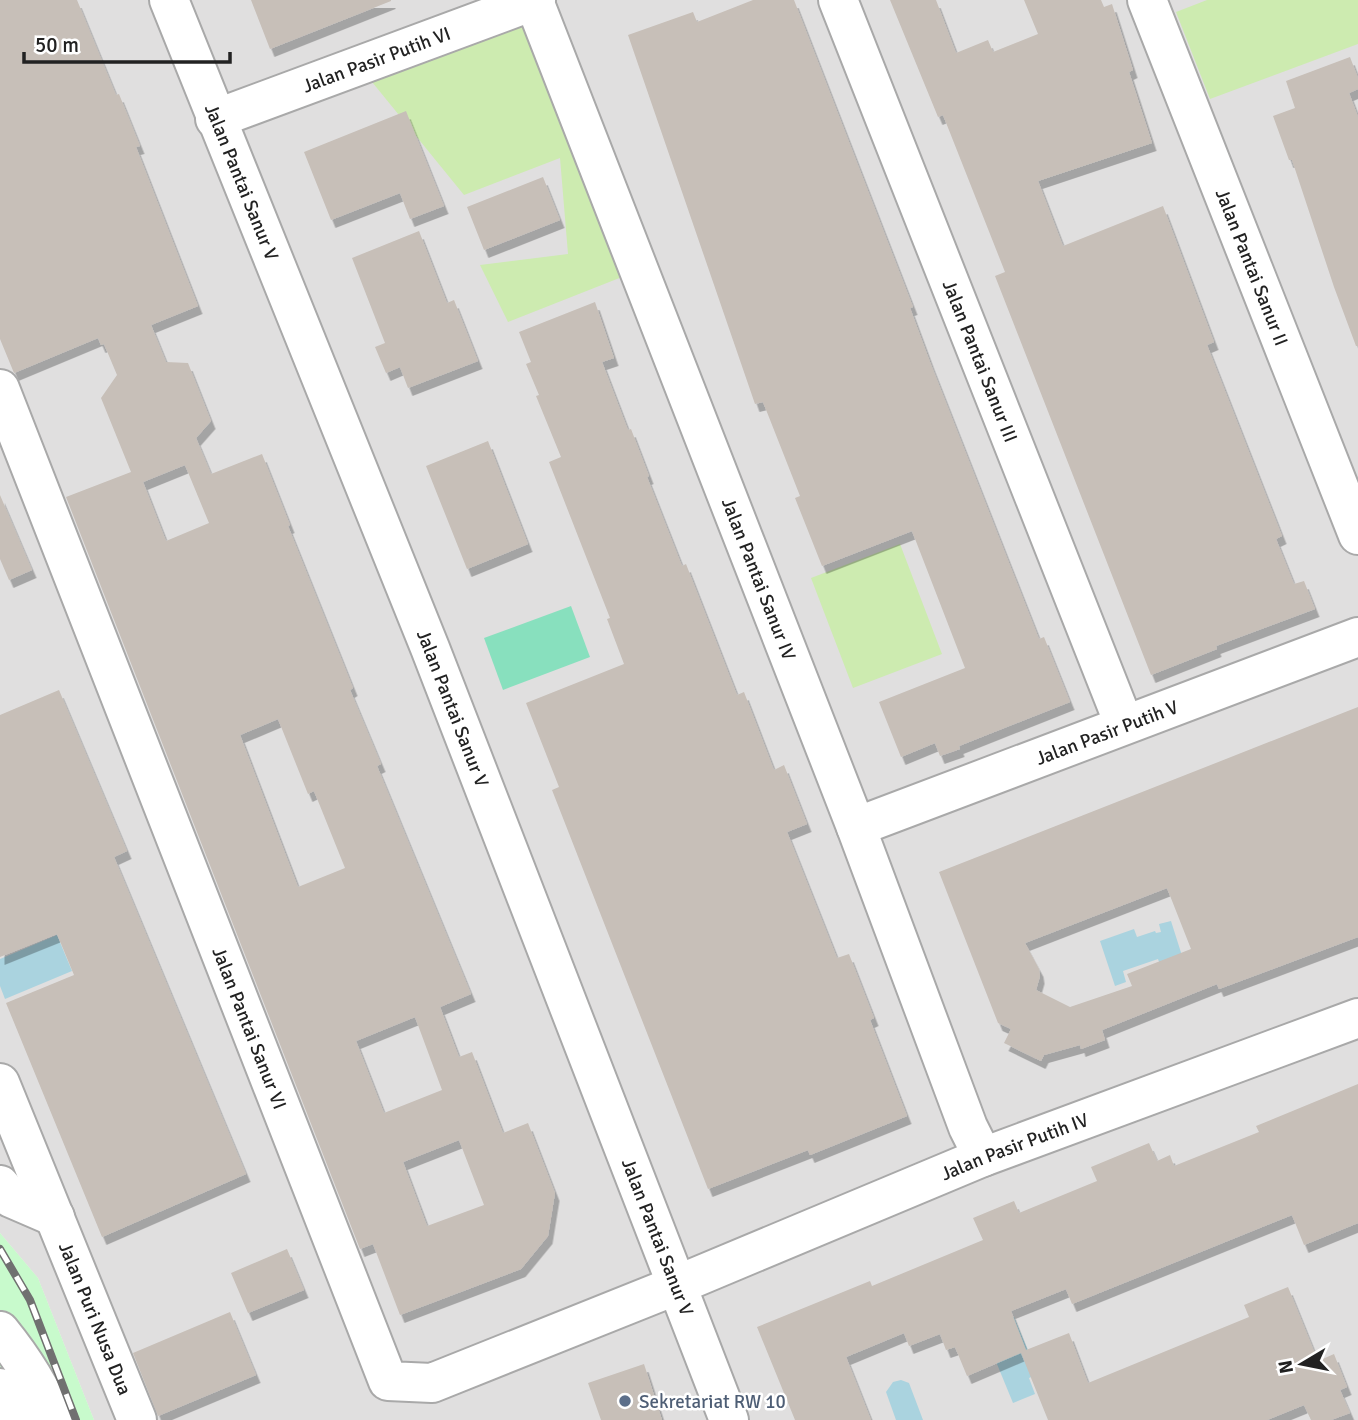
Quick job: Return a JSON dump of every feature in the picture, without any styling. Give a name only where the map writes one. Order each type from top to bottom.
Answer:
[{"type":"street","name":"Jalan Pantai Sanur V","points":[[169,0],[430,648],[729,1420]]},
{"type":"street","name":"Jalan Pasir Putih VI","points":[[215,119],[535,0]]},
{"type":"street","name":"Jalan Pantai Sanur IV","points":[[535,0],[856,827],[968,1127],[983,1157]]},
{"type":"street","name":"Jalan Pantai Sanur III","points":[[838,0],[1124,724]]},
{"type":"street","name":"Jalan Pantai Sanur II","points":[[1147,0],[1358,535]]},
{"type":"street","name":"Jalan Pantai Sanur VI","points":[[0,389],[388,1381],[432,1383],[677,1285]]},
{"type":"street","name":"Jalan Pasir Putih V","points":[[856,827],[1358,637]]},
{"type":"street","name":"Jalan Pasir Putih IV","points":[[677,1285],[983,1157],[1358,1018]]},
{"type":"street","name":"Jalan Puri Nusa Dua","points":[[0,1083],[136,1420]]},
{"type":"street","name":"Jalan Puri Nusa Dua","points":[[0,1185],[11,1198],[55,1217]]},
{"type":"street","points":[[0,1331],[20,1356],[47,1402],[54,1420]]},
{"type":"street","points":[[0,1388],[21,1420]]},
{"type":"shaded area","points":[[0,0],[1358,0],[1358,1420],[94,1420],[38,1278],[0,1233]]},
{"type":"green space","points":[[1207,0],[1358,0],[1358,44],[1210,99],[1176,12]]},
{"type":"green space","points":[[527,23],[622,277],[508,322],[480,265],[568,254],[560,158],[464,195],[368,77]]},
{"type":"green space","points":[[900,544],[942,654],[853,688],[811,578]]},
{"type":"green space","points":[[571,606],[590,657],[503,690],[484,638]]},
{"type":"green space","points":[[0,1233],[38,1278],[94,1420],[0,1420]]},
{"type":"water","points":[[1171,921],[1184,962],[1162,970],[1158,959],[1123,971],[1126,982],[1115,986],[1100,941],[1134,929],[1137,937],[1155,931],[1161,932],[1159,924]]},
{"type":"water","points":[[57,935],[72,971],[5,999],[0,986],[0,959]]},
{"type":"water","points":[[1014,1317],[1038,1374],[1029,1378],[1035,1394],[1013,1403],[983,1330]]},
{"type":"water","points":[[901,1380],[909,1383],[923,1420],[896,1420],[886,1392],[893,1382]]},
{"type":"building","points":[[0,0],[77,0],[140,146],[136,147],[198,306],[151,325],[166,362],[188,363],[211,421],[196,438],[211,474],[262,454],[353,688],[350,690],[381,764],[377,766],[471,994],[440,1007],[459,1057],[472,1052],[503,1133],[528,1123],[555,1193],[548,1236],[521,1269],[400,1315],[373,1244],[360,1249],[66,497],[131,472],[101,398],[117,375],[104,344],[101,345],[98,338],[14,373],[0,339]],"holes":[[[185,465],[209,523],[166,541],[143,482]],[[278,719],[308,794],[314,791],[345,868],[298,887],[240,735]],[[415,1017],[442,1090],[384,1113],[356,1041]],[[459,1140],[484,1205],[427,1226],[403,1162]]]},
{"type":"building","points":[[251,0],[391,0],[391,1],[270,49]]},
{"type":"building","points":[[753,0],[794,0],[913,307],[910,308],[930,362],[1039,639],[1044,637],[1070,702],[940,756],[935,743],[901,757],[879,702],[965,668],[912,531],[822,566],[795,498],[800,496],[763,402],[755,404],[628,35],[693,12],[697,22]]},
{"type":"building","points":[[890,0],[936,0],[956,53],[988,40],[993,52],[1038,34],[1024,0],[1101,0],[1104,7],[1112,4],[1133,70],[1129,72],[1152,143],[1038,181],[1063,246],[1163,206],[1214,342],[1207,345],[1282,536],[1276,539],[1294,584],[1304,581],[1315,609],[1216,646],[1217,649],[1151,675],[995,276],[1005,272],[943,115],[938,117]]},
{"type":"building","points":[[1350,57],[1358,78],[1358,89],[1349,93],[1358,117],[1358,346],[1334,287],[1292,160],[1289,160],[1273,116],[1295,108],[1286,81]]},
{"type":"building","points":[[406,111],[444,206],[410,219],[400,193],[331,220],[304,152]]},
{"type":"building","points":[[543,177],[560,220],[484,250],[467,207]]},
{"type":"building","points":[[419,231],[447,303],[454,300],[478,361],[408,388],[400,367],[386,373],[375,347],[385,343],[352,258]]},
{"type":"building","points":[[595,302],[614,358],[602,362],[628,430],[631,429],[682,566],[686,564],[737,695],[744,692],[774,770],[784,765],[807,824],[787,832],[837,958],[849,954],[874,1018],[870,1020],[907,1116],[810,1155],[808,1150],[708,1189],[552,790],[559,787],[526,703],[624,664],[607,619],[610,618],[549,462],[561,457],[536,396],[539,395],[526,364],[531,362],[519,332]]},
{"type":"building","points":[[488,441],[528,544],[467,569],[426,466]]},
{"type":"building","points":[[0,495],[32,570],[9,580],[0,559]]},
{"type":"building","points":[[59,690],[127,851],[114,857],[246,1174],[102,1237],[6,1003],[74,975],[57,934],[0,957],[0,715]]},
{"type":"building","points":[[1358,707],[1358,937],[1219,989],[1217,984],[1102,1030],[1105,1040],[1081,1049],[1080,1045],[1044,1055],[1041,1061],[1004,1043],[1011,1029],[998,1023],[939,872]],"holes":[[[1167,888],[1191,949],[1127,974],[1132,986],[1070,1007],[1036,990],[1039,969],[1025,943]]]},
{"type":"building","points":[[1358,1084],[1358,1223],[1304,1245],[1292,1215],[1072,1304],[1066,1289],[1011,1311],[1026,1350],[1069,1333],[1088,1383],[1249,1317],[1244,1305],[1288,1287],[1318,1361],[1334,1354],[1347,1387],[1340,1390],[1350,1413],[1331,1420],[1311,1420],[1304,1405],[1267,1420],[1048,1420],[1021,1353],[967,1376],[955,1347],[946,1350],[940,1334],[909,1346],[904,1333],[846,1357],[871,1420],[795,1420],[757,1327],[870,1281],[872,1286],[983,1240],[973,1218],[1014,1201],[1019,1213],[1097,1181],[1091,1167],[1149,1143],[1157,1161],[1170,1155],[1174,1166],[1259,1132],[1256,1126]]},
{"type":"building","points":[[287,1249],[304,1290],[248,1313],[231,1273]]},
{"type":"building","points":[[230,1312],[256,1375],[158,1416],[133,1353]]},
{"type":"building","name":"Sekretariat RW 10","points":[[644,1364],[662,1420],[601,1420],[588,1383]]},
{"type":"railway","points":[[0,1249],[30,1300],[76,1420]]},
{"type":"place","name":"Sekretariat RW 10","points":[[625,1401]]}]
